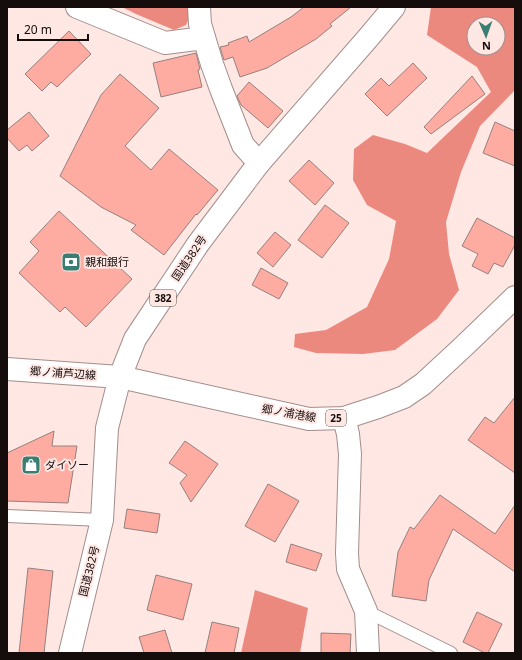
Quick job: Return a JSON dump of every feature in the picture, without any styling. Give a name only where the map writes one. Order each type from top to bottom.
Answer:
[{"type":"main road","points":[[77,7],[165,43],[204,38]]},
{"type":"main road","points":[[199,7],[200,24],[221,89],[243,146],[259,163]]},
{"type":"main road","name":"国道382号","points":[[70,653],[102,520],[108,428],[120,377],[135,339],[198,244],[259,163],[363,44],[393,7]]},
{"type":"main road","name":"郷ノ浦港線","points":[[120,377],[309,419],[344,418],[378,408],[404,396],[423,384],[515,297]]},
{"type":"main road","name":"郷ノ浦芦辺線","points":[[7,369],[120,377]]},
{"type":"main road","points":[[344,418],[348,434],[350,454],[347,553],[348,570],[366,611],[368,653]]},
{"type":"lane","points":[[7,516],[102,520]]},
{"type":"lane","points":[[366,611],[451,653]]},
{"type":"shaded area","points":[[122,7],[190,7],[190,16],[186,25],[174,30]]},
{"type":"shaded area","points":[[431,7],[515,7],[515,90],[480,126],[461,172],[446,222],[449,254],[459,290],[437,319],[395,350],[363,354],[316,353],[294,347],[295,334],[326,330],[367,307],[389,259],[396,221],[367,205],[353,180],[354,149],[373,135],[405,144],[427,153],[491,92],[477,67],[427,35]]},
{"type":"shaded area","points":[[255,590],[308,608],[300,653],[241,653]]},
{"type":"building","points":[[304,7],[351,7],[330,24],[332,26],[316,39],[267,68],[240,77],[233,57],[224,60],[220,47],[229,45],[228,43],[247,36],[249,42],[291,17]]},
{"type":"building","points":[[69,31],[91,54],[57,87],[51,82],[42,91],[25,74]]},
{"type":"building","points":[[196,53],[202,87],[161,97],[153,63]]},
{"type":"building","points":[[413,63],[427,78],[387,116],[365,94],[381,78],[389,86]]},
{"type":"building","points":[[120,74],[159,108],[125,146],[151,170],[169,149],[218,190],[197,215],[196,214],[164,255],[131,230],[136,225],[101,207],[60,176],[101,95]]},
{"type":"building","points":[[472,76],[485,94],[431,134],[424,127]]},
{"type":"building","points":[[249,82],[283,111],[268,128],[241,105],[237,96]]},
{"type":"building","points":[[29,112],[49,136],[32,151],[27,145],[19,151],[7,138],[7,130]]},
{"type":"building","points":[[495,122],[515,131],[515,166],[483,153]]},
{"type":"building","points":[[309,160],[334,183],[315,205],[289,181]]},
{"type":"building","points":[[325,205],[349,223],[322,258],[298,240]]},
{"type":"building","name":"親和銀行","points":[[59,211],[132,279],[86,327],[65,307],[60,312],[19,273],[39,251],[30,242]]},
{"type":"building","points":[[477,218],[515,238],[515,245],[503,267],[494,263],[488,274],[472,266],[478,254],[462,246]]},
{"type":"building","points":[[275,232],[291,245],[273,267],[257,253]]},
{"type":"building","points":[[261,268],[288,283],[279,299],[252,285]]},
{"type":"building","points":[[515,397],[515,473],[468,440],[485,417],[494,423]]},
{"type":"building","points":[[54,431],[52,446],[77,446],[68,503],[7,501],[7,453]]},
{"type":"building","points":[[185,441],[218,464],[191,502],[180,483],[187,475],[169,463]]},
{"type":"building","points":[[268,484],[299,501],[275,542],[245,526]]},
{"type":"building","points":[[440,495],[495,534],[515,505],[515,572],[453,529],[429,580],[426,601],[392,596],[398,552],[410,527],[414,529]]},
{"type":"building","points":[[127,509],[160,514],[157,533],[124,528]]},
{"type":"building","points":[[291,544],[322,554],[316,571],[286,562]]},
{"type":"building","points":[[28,568],[53,571],[44,653],[19,653]]},
{"type":"building","points":[[156,575],[192,584],[183,620],[147,610]]},
{"type":"building","points":[[477,612],[502,624],[488,653],[485,653],[463,642]]},
{"type":"building","points":[[212,622],[239,628],[234,653],[205,653]]},
{"type":"building","points":[[165,630],[172,653],[144,653],[139,637]]},
{"type":"building","points":[[321,633],[351,634],[350,653],[321,653]]},
{"type":"place","name":"親和銀行","points":[[71,262]]},
{"type":"place","name":"ダイソー","points":[[31,465]]}]
